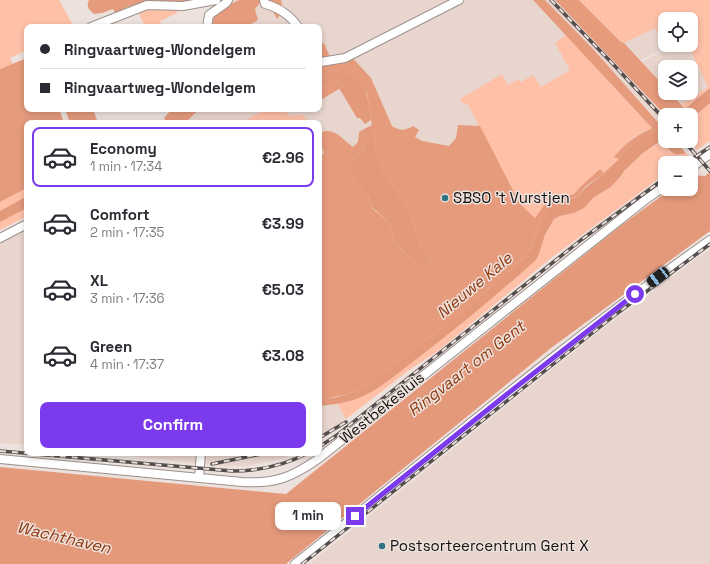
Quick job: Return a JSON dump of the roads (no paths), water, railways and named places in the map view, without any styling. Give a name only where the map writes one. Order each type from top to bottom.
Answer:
[{"type":"street","points":[[99,24],[147,5],[183,6],[216,0]]},
{"type":"street","points":[[208,24],[209,16],[228,0]]},
{"type":"street","points":[[264,0],[266,4],[274,6],[293,20],[296,24]]},
{"type":"street","points":[[322,62],[345,58],[459,0]]},
{"type":"street","points":[[698,163],[710,154]]},
{"type":"street","name":"Westbekesluis","points":[[322,456],[639,204],[658,191]]},
{"type":"street","points":[[0,238],[24,226]]},
{"type":"street","points":[[295,564],[586,332],[647,285],[710,240]]},
{"type":"street","points":[[199,478],[201,456]]},
{"type":"street","name":"Westbekesluis","points":[[0,459],[199,478],[247,482],[271,482],[286,478],[301,471],[322,456]]},
{"type":"water","points":[[335,73],[346,75],[360,82],[367,94],[371,120],[365,124],[360,118],[357,118],[339,88],[344,86],[340,82],[333,81],[322,88],[322,77],[326,74]]},
{"type":"water","points":[[710,88],[710,103],[698,113],[698,108],[686,108],[696,100],[698,100],[698,98]]},
{"type":"water","points":[[372,125],[376,152],[386,177],[408,206],[422,248],[432,262],[423,267],[395,243],[390,223],[373,208],[368,196],[356,183],[351,167],[352,160],[360,154],[365,147],[366,134],[364,129]]},
{"type":"water","points":[[658,130],[658,143],[643,153],[624,171],[611,187],[594,197],[584,208],[574,213],[554,219],[545,235],[536,260],[438,343],[371,392],[348,402],[322,406],[322,399],[333,398],[363,388],[460,314],[526,256],[531,248],[540,222],[553,205],[579,196],[585,188],[619,159],[627,148]]},
{"type":"water","points":[[710,172],[710,231],[551,348],[286,564],[0,564],[0,467],[286,494],[619,227],[661,196],[698,196],[698,176],[705,176]]},
{"type":"water","points":[[24,198],[24,210],[0,222],[0,211]]},
{"type":"railway","points":[[551,0],[658,112]]},
{"type":"railway","points":[[696,156],[710,147]]},
{"type":"railway","points":[[690,148],[710,171]]},
{"type":"railway","points":[[322,445],[337,435],[581,240],[658,183]]},
{"type":"railway","points":[[302,564],[615,315],[710,244]]},
{"type":"railway","points":[[322,436],[346,422]]},
{"type":"railway","points":[[0,451],[24,453]]},
{"type":"railway","points":[[58,456],[232,471],[252,470],[272,466],[301,456]]},
{"type":"railway","points":[[212,464],[251,456]]},
{"type":"place","name":"SBSO 't Vurstjen","points":[[445,198]]},
{"type":"place","name":"Postsorteercentrum Gent X","points":[[382,546]]},
{"type":"water label","name":"Nieuwe Kale","points":[[474,285]]},
{"type":"water label","name":"Ringvaart om Gent","points":[[466,368]]},
{"type":"water label","name":"Wachthaven","points":[[64,537]]}]
